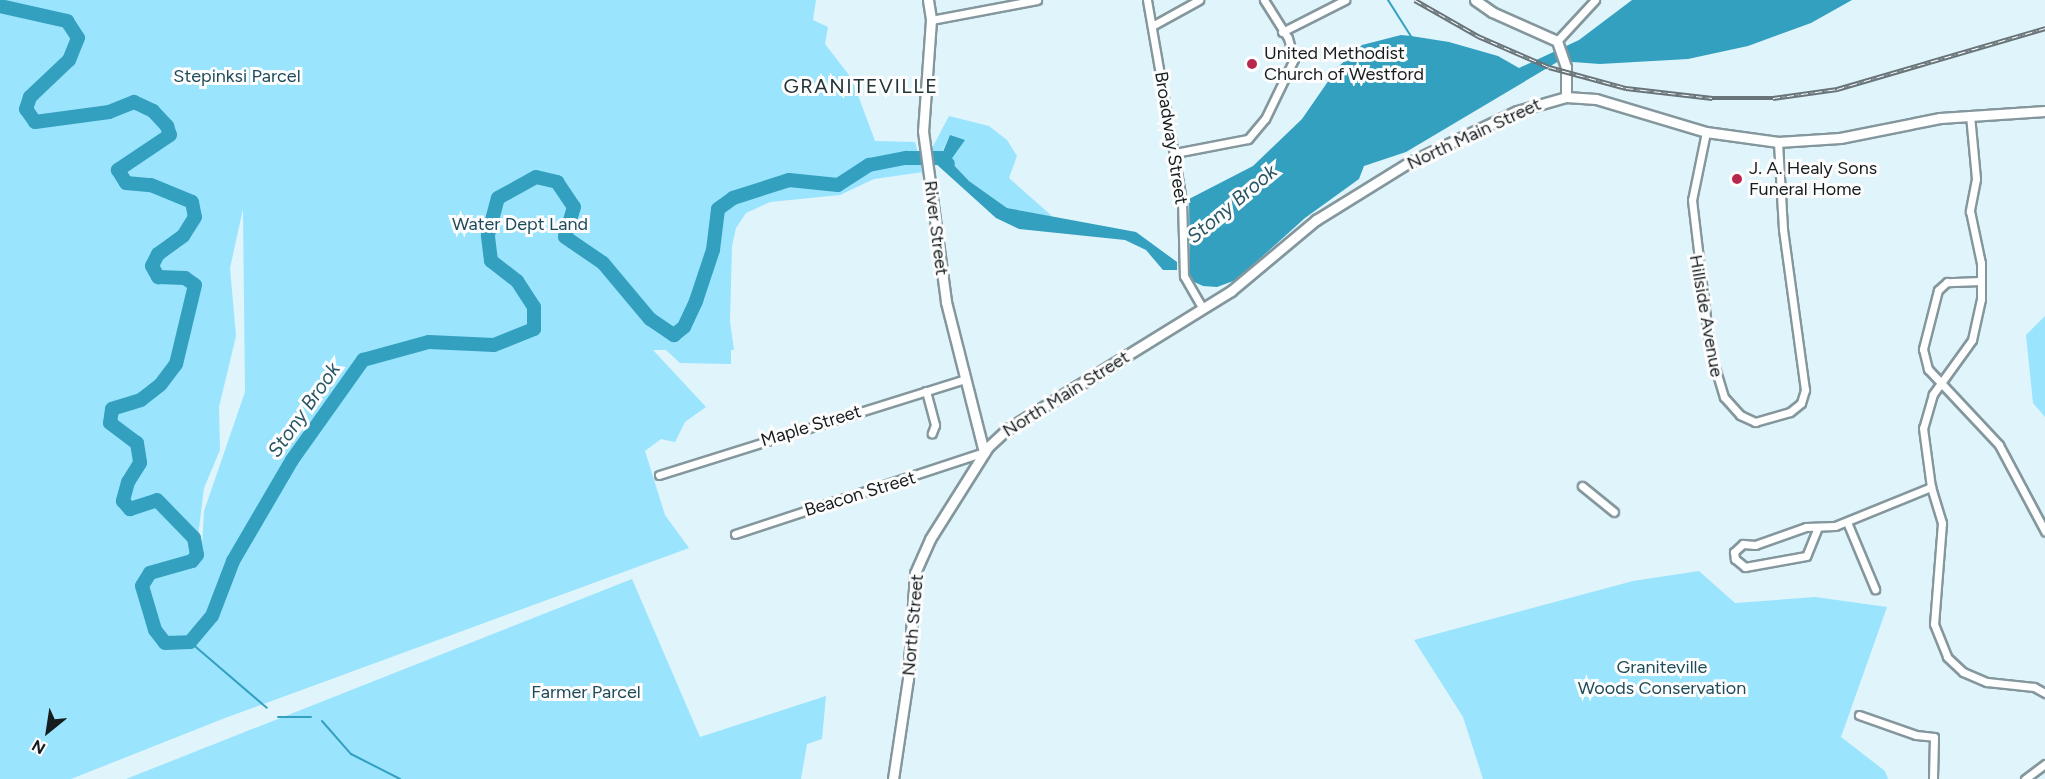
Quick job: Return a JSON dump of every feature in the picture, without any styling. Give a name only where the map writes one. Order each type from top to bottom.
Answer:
[{"type":"main road","name":"River Street","points":[[928,0],[930,20],[922,98],[925,148],[946,302],[984,452]]},
{"type":"main road","points":[[1475,0],[1492,12],[1559,44],[1565,64],[1566,97]]},
{"type":"main road","name":"North Main Street","points":[[984,452],[1006,430],[1203,309],[1256,273],[1316,220],[1408,164],[1517,111],[1566,97],[1596,99],[1706,132],[1778,142],[1840,138],[1970,115],[2045,111]]},
{"type":"main road","name":"North Street","points":[[893,779],[909,679],[915,573],[930,539],[984,452]]},
{"type":"street","points":[[930,20],[1037,0]]},
{"type":"street","name":"Broadway Street","points":[[1147,0],[1182,200],[1184,276],[1203,309]]},
{"type":"street","points":[[1152,26],[1199,0]]},
{"type":"street","points":[[1175,153],[1228,145],[1255,135],[1293,67],[1293,51],[1264,0]]},
{"type":"street","points":[[1282,32],[1345,0]]},
{"type":"street","points":[[1559,44],[1595,0]]},
{"type":"street","points":[[1970,115],[1977,179],[1970,211],[1981,263],[1981,281],[1972,340],[1940,382],[1925,412],[1923,428],[1930,487],[1942,523],[1934,624],[1939,644],[1947,657],[1974,678],[2034,687],[2045,693]]},
{"type":"street","name":"Hillside Avenue","points":[[1706,132],[1692,200],[1710,351],[1724,398],[1740,415],[1755,422],[1790,412],[1801,403],[1805,390],[1783,229],[1778,142]]},
{"type":"street","points":[[1981,281],[1947,282],[1938,290],[1923,349],[1928,369],[1965,404],[1999,445],[2045,531]]},
{"type":"street","name":"Maple Street","points":[[659,475],[965,379]]},
{"type":"street","points":[[926,391],[935,425],[932,434]]},
{"type":"street","name":"Beacon Street","points":[[735,534],[984,452]]},
{"type":"street","points":[[1582,486],[1614,512]]},
{"type":"street","points":[[1818,527],[1806,556],[1745,567],[1735,559],[1734,552],[1743,544],[1755,545],[1806,526],[1818,527],[1847,522],[1930,487]]},
{"type":"street","points":[[1847,522],[1875,588]]},
{"type":"street","points":[[1859,715],[1916,735],[1934,737],[1933,779]]},
{"type":"street","points":[[2025,779],[2045,764]]},
{"type":"green space","points":[[0,0],[816,0],[813,20],[828,27],[825,44],[852,79],[875,141],[915,142],[923,172],[874,179],[840,195],[770,202],[746,213],[736,228],[732,246],[730,321],[734,350],[731,350],[731,364],[680,363],[666,350],[653,350],[706,407],[685,422],[675,442],[661,439],[645,451],[665,515],[689,548],[225,718],[71,779],[0,779]],"holes":[[[243,209],[245,392],[204,511],[202,546],[198,536],[204,488],[220,450],[219,407],[236,336],[230,268]]]},
{"type":"green space","points":[[949,116],[989,126],[1007,140],[1017,156],[1009,178],[1053,217],[1007,208],[969,181],[950,161],[950,135],[941,154],[931,150]]},
{"type":"green space","points":[[2045,316],[2045,417],[2033,403],[2026,335]]},
{"type":"green space","name":"Graniteville Woods Conservation","points":[[1699,571],[1735,603],[1815,597],[1887,607],[1841,737],[1885,771],[1888,779],[1483,779],[1463,717],[1414,640],[1633,581]]},
{"type":"green space","name":"Farmer Parcel","points":[[632,579],[700,737],[826,696],[822,739],[807,744],[801,779],[126,779]]},
{"type":"water","points":[[1632,0],[1852,0],[1811,23],[1748,46],[1688,59],[1600,64],[1559,61],[1406,152],[1364,166],[1359,179],[1305,218],[1236,280],[1217,287],[1203,286],[1190,280],[1189,199],[1253,166],[1302,119],[1338,67],[1362,45],[1401,35],[1411,36],[1449,42],[1498,56],[1519,68],[1579,40]]},
{"type":"water","points":[[950,135],[965,140],[950,161],[969,181],[1007,208],[1136,232],[1177,262],[1177,270],[1163,270],[1146,250],[1125,240],[1019,229],[996,218],[934,162],[931,150],[942,154]]},
{"type":"waterway","points":[[1388,0],[1412,38]]},
{"type":"waterway","name":"Stony Brook","points":[[0,6],[67,21],[78,38],[69,60],[30,97],[26,109],[35,122],[109,112],[134,102],[153,111],[167,126],[170,135],[118,170],[126,183],[151,185],[192,202],[195,217],[183,236],[158,254],[152,266],[158,277],[185,278],[195,285],[176,364],[160,385],[141,400],[112,409],[110,423],[137,443],[140,463],[128,482],[123,501],[130,509],[157,500],[194,538],[197,555],[192,561],[150,573],[142,586],[155,630],[165,643],[190,642],[212,616],[233,561],[292,460],[363,360],[429,342],[494,345],[534,329],[534,307],[517,281],[491,261],[488,235],[498,198],[536,177],[557,182],[574,207],[565,237],[603,263],[650,319],[674,335],[684,327],[696,301],[713,250],[718,209],[733,198],[789,180],[838,185],[869,165],[906,158],[941,158],[948,164]]},
{"type":"waterway","points":[[190,642],[267,708]]},
{"type":"waterway","points":[[278,717],[311,717]]},
{"type":"waterway","points":[[322,721],[351,754],[400,779]]},
{"type":"railway","points":[[1415,0],[1478,36],[1549,67],[1626,88],[1712,98],[1773,98],[1837,89],[2045,28]]},
{"type":"place","name":"United Methodist Church of Westford","points":[[1252,64]]},
{"type":"place","name":"J. A. Healy Sons Funeral Home","points":[[1737,179]]},
{"type":"district","name":"GRANITEVILLE","points":[[861,86]]},
{"type":"park label","name":"Stepinksi Parcel","points":[[237,76]]},
{"type":"park label","name":"Water Dept Land","points":[[520,224]]}]
